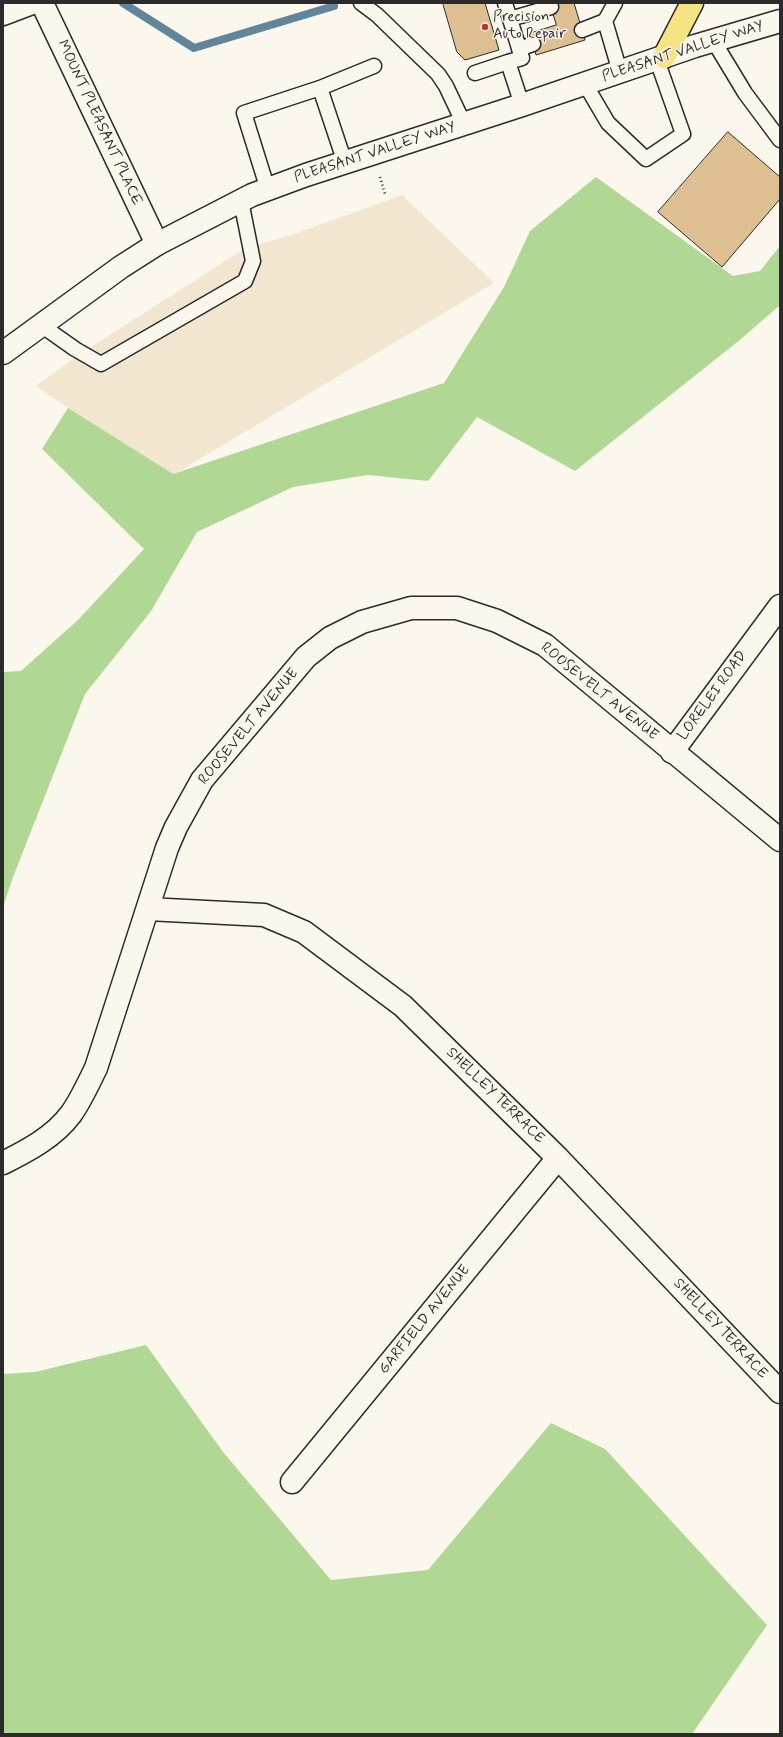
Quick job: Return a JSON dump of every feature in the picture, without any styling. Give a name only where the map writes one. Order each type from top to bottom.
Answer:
[{"type":"main road","points":[[660,59],[692,3]]},
{"type":"street","points":[[3,14],[32,3]]},
{"type":"street","name":"MOUNT PLEASANT PLACE","points":[[42,3],[157,244]]},
{"type":"street","name":"PLEASANT VALLEY WAY","points":[[3,353],[121,267],[157,244],[241,201],[306,175],[522,105],[713,40],[780,21]]},
{"type":"street","name":"LORELEI ROAD","points":[[780,606],[672,752],[780,840]]},
{"type":"street","name":"ROOSEVELT AVENUE","points":[[3,1163],[31,1149],[52,1132],[70,1116],[83,1096],[96,1068],[173,834],[202,780],[306,657],[330,638],[362,622],[411,608],[456,608],[497,621],[544,645],[672,752]]},
{"type":"street","name":"SHELLEY TERRACE","points":[[148,909],[264,915],[304,932],[403,1006],[558,1158],[780,1392]]},
{"type":"street","name":"GARFIELD AVENUE","points":[[292,1482],[558,1158]]},
{"type":"lane","points":[[361,3],[377,15],[438,74],[446,86],[464,124]]},
{"type":"lane","points":[[475,73],[522,58],[505,3]]},
{"type":"lane","points":[[582,30],[605,21],[615,3]]},
{"type":"lane","points":[[510,19],[551,7]]},
{"type":"lane","points":[[605,21],[620,72]]},
{"type":"lane","points":[[713,40],[745,92],[780,140]]},
{"type":"lane","points":[[519,49],[533,44]]},
{"type":"lane","points":[[585,84],[608,123],[646,159],[683,134],[660,59]]},
{"type":"lane","points":[[508,62],[522,105]]},
{"type":"lane","points":[[268,190],[244,113],[320,88],[374,66]]},
{"type":"lane","points":[[320,88],[345,163]]},
{"type":"lane","points":[[41,325],[75,349],[101,364],[245,281],[253,261],[241,201]]},
{"type":"shaded area","points":[[402,195],[494,283],[173,475],[36,386],[77,356],[244,249],[294,234]]},
{"type":"green space","points":[[596,177],[733,276],[760,271],[780,246],[780,305],[741,339],[575,471],[477,417],[428,481],[368,475],[293,487],[197,532],[151,611],[85,694],[13,877],[3,907],[3,672],[21,671],[78,620],[144,549],[42,449],[68,408],[173,474],[444,383],[504,287],[530,231]]},
{"type":"green space","points":[[146,1345],[223,1452],[331,1580],[428,1570],[551,1423],[605,1449],[767,1625],[692,1734],[3,1734],[3,1374],[35,1372]]},
{"type":"building","points":[[443,3],[485,3],[499,50],[465,60],[457,52]]},
{"type":"building","points":[[550,3],[574,3],[585,40],[536,55],[530,33],[556,25]]},
{"type":"building","points":[[728,132],[780,177],[780,199],[722,267],[658,212]]},
{"type":"waterway","points":[[123,3],[194,48],[334,6]]},
{"type":"place","name":"Precision Auto Repair","points":[[485,27]]}]
